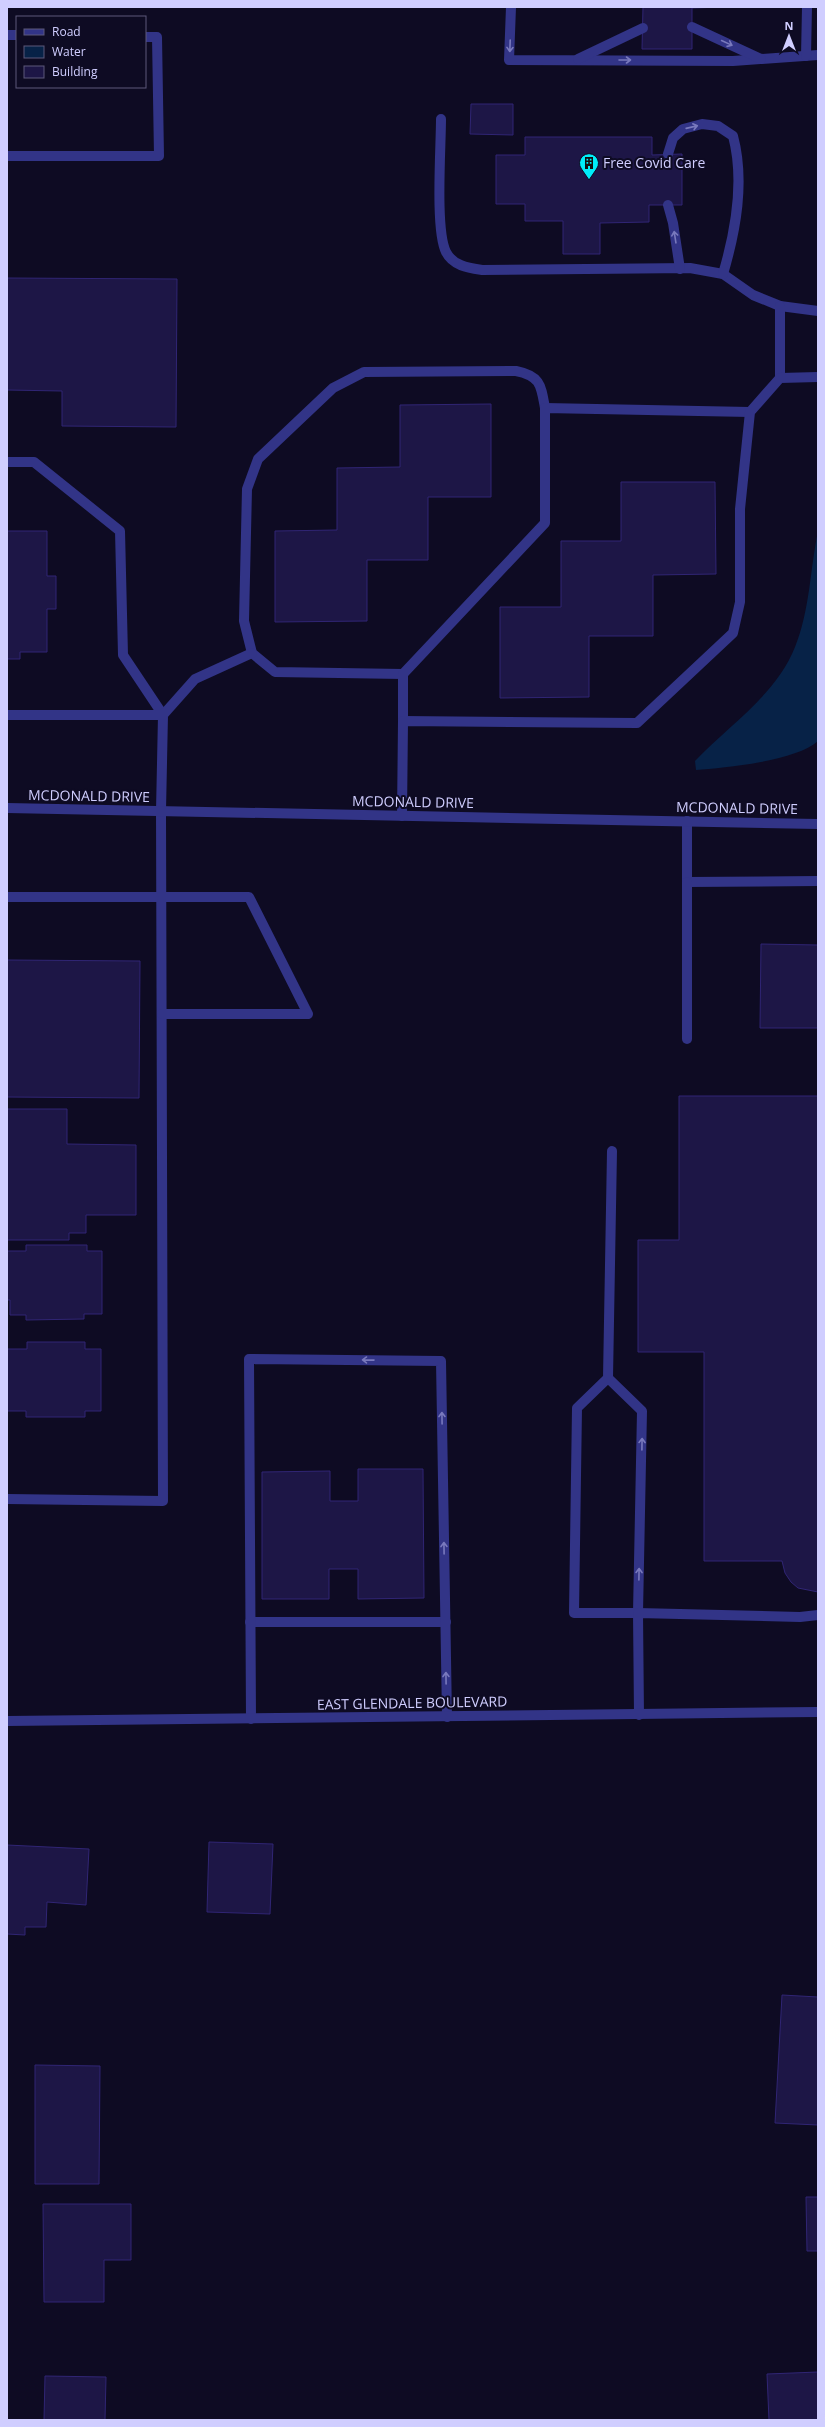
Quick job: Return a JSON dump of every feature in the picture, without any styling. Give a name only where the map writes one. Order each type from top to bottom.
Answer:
[{"type":"street","points":[[511,7],[509,60],[733,61],[818,55]]},
{"type":"street","points":[[806,56],[807,7]]},
{"type":"street","points":[[692,27],[762,59]]},
{"type":"street","points":[[576,60],[643,28]]},
{"type":"street","points":[[7,156],[159,156],[157,37],[146,37]]},
{"type":"street","points":[[441,119],[441,232],[446,253],[460,266],[482,270],[690,268],[723,274],[753,295],[780,306],[818,311]]},
{"type":"street","points":[[668,154],[673,138],[683,129],[702,124],[718,126],[733,136],[738,154],[737,206],[732,243],[723,274]]},
{"type":"street","points":[[668,205],[673,223],[680,269]]},
{"type":"street","points":[[403,721],[636,723],[733,633],[740,602],[740,509],[750,412],[780,378],[780,306]]},
{"type":"street","points":[[402,816],[403,674],[545,523],[546,408],[541,385],[529,374],[516,371],[364,372],[333,388],[258,459],[247,489],[244,621],[252,653],[275,672],[403,674]]},
{"type":"street","points":[[780,378],[818,377]]},
{"type":"street","points":[[546,408],[750,412]]},
{"type":"street","points":[[7,462],[34,462],[120,531],[123,655],[163,715],[161,811],[163,1501],[7,1499]]},
{"type":"street","points":[[7,715],[163,715],[195,679],[252,653]]},
{"type":"street","name":"MCDONALD DRIVE","points":[[7,808],[818,824]]},
{"type":"street","points":[[687,821],[687,1039]]},
{"type":"street","points":[[687,882],[818,881]]},
{"type":"street","points":[[7,897],[249,897],[308,1014],[162,1014]]},
{"type":"street","points":[[612,1151],[608,1378],[578,1408],[574,1613],[800,1617],[818,1615]]},
{"type":"street","points":[[251,1719],[249,1359],[441,1361],[447,1717]]},
{"type":"street","points":[[608,1378],[642,1411],[638,1613],[640,1715]]},
{"type":"street","points":[[250,1622],[446,1622]]},
{"type":"street","name":"EAST GLENDALE BOULEVARD","points":[[7,1721],[818,1712]]},
{"type":"water","points":[[818,531],[818,741],[808,748],[794,754],[742,765],[696,770],[695,761],[764,695],[787,664],[795,647],[804,619]]},
{"type":"building","points":[[643,7],[723,7],[692,8],[692,49],[642,49]]},
{"type":"building","points":[[471,104],[513,104],[513,135],[470,134]]},
{"type":"building","name":"Free Covid Care","points":[[525,137],[652,137],[652,155],[682,154],[682,205],[649,205],[649,222],[600,223],[600,254],[563,254],[563,221],[525,221],[525,204],[496,204],[496,155],[525,155]]},
{"type":"building","points":[[7,278],[177,279],[176,427],[62,426],[62,391],[7,390]]},
{"type":"building","points":[[491,404],[491,497],[428,497],[428,560],[367,560],[367,621],[275,622],[275,531],[337,530],[337,468],[400,467],[400,405]]},
{"type":"building","points":[[621,482],[715,482],[716,574],[653,575],[653,636],[589,636],[589,697],[500,698],[500,607],[561,607],[561,541],[621,541]]},
{"type":"building","points":[[7,531],[47,531],[47,576],[56,576],[56,609],[47,609],[47,652],[20,652],[20,659],[7,659]]},
{"type":"building","points":[[761,944],[818,945],[818,1028],[760,1028]]},
{"type":"building","points":[[7,960],[140,961],[139,1098],[7,1097]]},
{"type":"building","points":[[679,1096],[818,1096],[818,1592],[798,1588],[791,1582],[785,1573],[782,1561],[704,1561],[704,1352],[638,1352],[638,1240],[679,1240]]},
{"type":"building","points":[[7,1109],[67,1109],[67,1144],[136,1145],[136,1215],[86,1215],[86,1233],[69,1233],[69,1240],[7,1240]]},
{"type":"building","points":[[26,1245],[87,1245],[87,1251],[102,1251],[102,1314],[84,1314],[84,1319],[26,1320],[26,1315],[10,1315],[10,1300],[7,1300],[7,1251],[26,1251]]},
{"type":"building","points":[[27,1342],[85,1342],[85,1349],[101,1349],[101,1411],[85,1411],[85,1417],[26,1417],[26,1411],[7,1411],[7,1349],[27,1349]]},
{"type":"building","points":[[358,1469],[423,1469],[424,1598],[358,1599],[358,1569],[329,1569],[329,1599],[262,1599],[262,1472],[330,1471],[330,1501],[358,1501]]},
{"type":"building","points":[[209,1842],[273,1844],[270,1914],[207,1912]]},
{"type":"building","points":[[7,1845],[89,1849],[86,1905],[47,1902],[46,1927],[25,1927],[25,1935],[7,1934]]},
{"type":"building","points":[[782,1995],[818,1997],[818,2125],[775,2123]]},
{"type":"building","points":[[35,2065],[100,2066],[99,2184],[35,2184]]},
{"type":"building","points":[[806,2197],[818,2197],[818,2251],[807,2251]]},
{"type":"building","points":[[43,2204],[131,2204],[131,2260],[104,2260],[104,2302],[44,2302]]},
{"type":"building","points":[[818,2372],[818,2420],[769,2420],[767,2374]]},
{"type":"building","points":[[45,2376],[106,2377],[105,2420],[44,2420]]},
{"type":"place","name":"Free Covid Care","points":[[589,180]]}]
